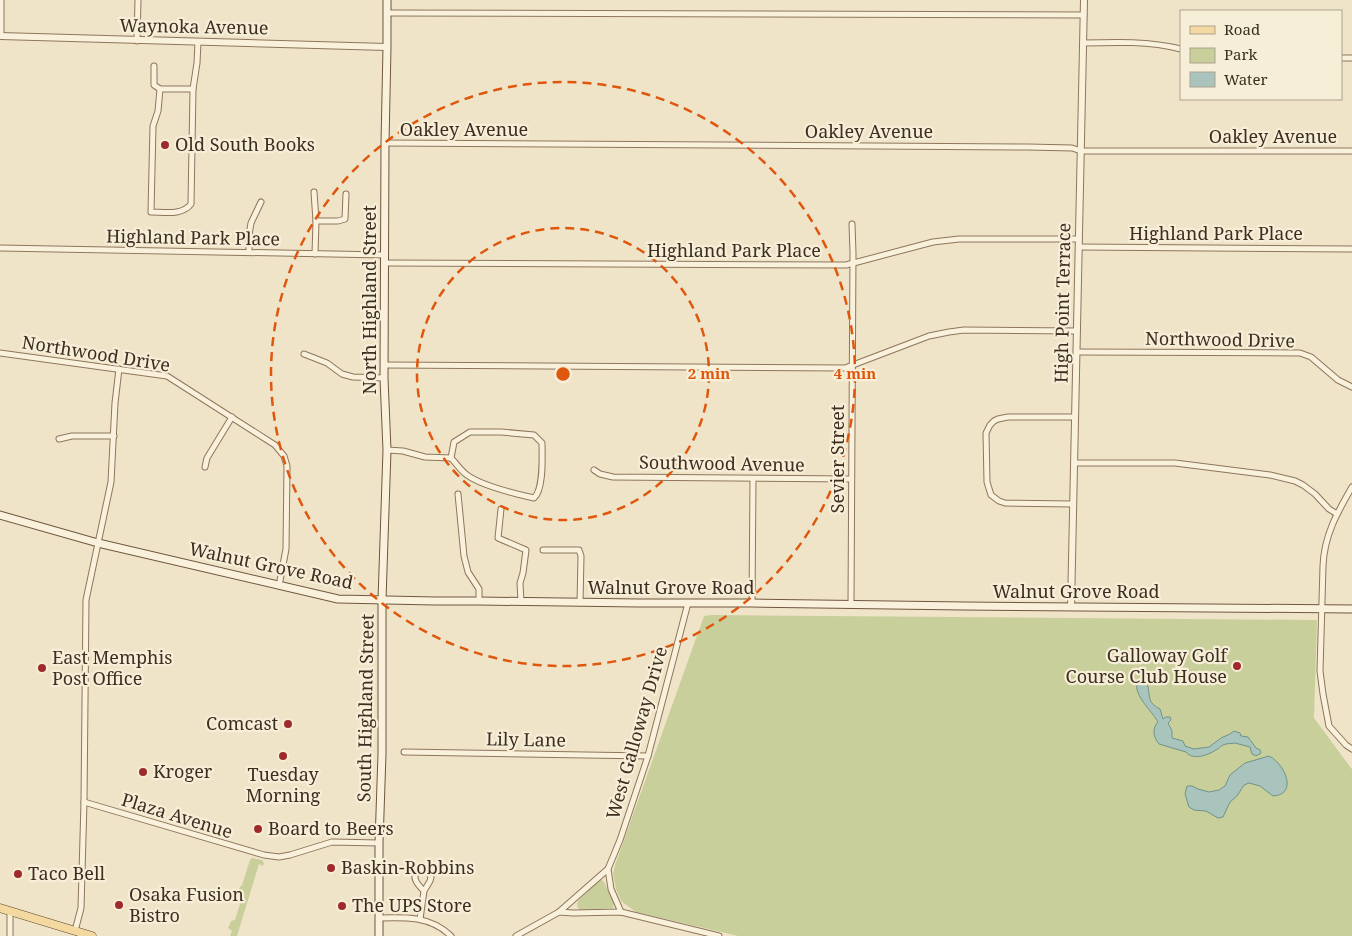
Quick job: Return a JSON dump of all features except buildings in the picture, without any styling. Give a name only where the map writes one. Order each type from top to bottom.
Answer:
[{"type":"main road","name":"North Highland Street","points":[[382,600],[387,450],[384,365],[387,0]]},
{"type":"main road","name":"Walnut Grove Road","points":[[0,514],[98,543],[338,599],[580,603],[1352,609]]},
{"type":"main road","name":"South Highland Street","points":[[379,936],[382,600]]},
{"type":"main road","points":[[0,908],[92,936]]},
{"type":"street","points":[[0,36],[1,0]]},
{"type":"street","points":[[137,40],[138,0]]},
{"type":"street","name":"High Point Terrace","points":[[1071,607],[1084,0]]},
{"type":"street","points":[[387,12],[1084,15]]},
{"type":"street","name":"Waynoka Avenue","points":[[0,36],[387,47]]},
{"type":"street","points":[[160,89],[158,111],[153,126],[151,212],[179,212],[188,208],[191,204],[193,89],[198,42]]},
{"type":"street","points":[[1083,43],[1144,43],[1180,49]]},
{"type":"street","points":[[154,66],[154,85],[160,89],[193,89]]},
{"type":"street","name":"Oakley Avenue","points":[[385,143],[1028,147],[1072,148],[1081,151],[1352,152]]},
{"type":"street","points":[[314,192],[316,221],[315,254]]},
{"type":"street","points":[[316,221],[338,221],[345,219],[346,194]]},
{"type":"street","points":[[249,252],[251,223],[261,202]]},
{"type":"street","name":"Sevier Street","points":[[851,604],[852,224]]},
{"type":"street","name":"Highland Park Place","points":[[0,248],[249,252],[385,259],[846,265],[947,240],[1080,239]]},
{"type":"street","name":"Highland Park Place","points":[[1079,247],[1352,249]]},
{"type":"street","points":[[384,365],[845,368],[919,339],[949,332],[964,330],[1077,331]]},
{"type":"street","name":"Northwood Drive","points":[[1077,352],[1300,353],[1312,358],[1338,380],[1352,387]]},
{"type":"street","name":"Northwood Drive","points":[[0,353],[167,376],[275,445],[284,456],[287,466],[286,550],[279,586]]},
{"type":"street","points":[[304,354],[327,363],[342,374],[353,377],[384,378]]},
{"type":"street","points":[[75,931],[80,908],[84,802],[86,600],[110,482],[119,369]]},
{"type":"street","points":[[205,467],[207,458],[232,417]]},
{"type":"street","points":[[1074,504],[1005,503],[994,499],[987,482],[986,436],[988,428],[998,419],[1008,417],[1075,417]]},
{"type":"street","points":[[387,450],[403,451],[425,457],[451,458],[468,475],[480,482],[534,498],[539,494],[542,443],[534,435],[470,432],[454,442],[451,458]]},
{"type":"street","points":[[59,439],[72,436],[114,436]]},
{"type":"street","points":[[1074,463],[1175,463],[1270,475],[1304,485],[1329,509],[1337,514]]},
{"type":"street","name":"Southwood Avenue","points":[[594,470],[600,474],[613,477],[851,479]]},
{"type":"street","points":[[752,603],[753,479]]},
{"type":"street","points":[[1352,488],[1329,531],[1324,549],[1320,671],[1329,726],[1352,749]]},
{"type":"street","points":[[458,494],[464,556],[468,572],[480,589],[479,601]]},
{"type":"street","points":[[501,509],[498,538],[526,550],[520,583],[521,602]]},
{"type":"street","points":[[544,550],[578,550],[581,556],[580,603]]},
{"type":"street","name":"West Galloway Drive","points":[[516,936],[559,912],[608,869],[620,840],[648,756],[688,603]]},
{"type":"street","name":"Lily Lane","points":[[404,752],[648,756]]},
{"type":"street","name":"Plaza Avenue","points":[[84,802],[264,856],[279,857],[290,855],[332,842],[379,842]]},
{"type":"street","points":[[608,869],[611,889],[622,912]]},
{"type":"street","points":[[420,919],[424,891]]},
{"type":"street","points":[[10,912],[10,936]]},
{"type":"street","points":[[559,912],[622,912],[719,936]]},
{"type":"street","points":[[379,918],[420,919],[440,927],[451,936]]},
{"type":"green space","points":[[704,616],[1317,620],[1314,718],[1352,769],[1352,936],[738,936],[636,912],[621,901],[613,874],[615,865]]},
{"type":"green space","points":[[252,858],[262,860],[264,863],[263,866],[259,864],[237,936],[230,936],[232,931],[228,928],[231,921],[235,920],[244,891],[239,890],[239,888],[242,885]]},
{"type":"green space","points":[[599,880],[604,882],[614,903],[613,908],[581,910],[578,908],[578,901]]},
{"type":"water","points":[[1137,683],[1147,683],[1151,701],[1160,709],[1163,719],[1170,717],[1171,720],[1168,723],[1172,731],[1172,738],[1183,741],[1185,746],[1194,749],[1209,747],[1234,731],[1240,733],[1241,736],[1248,737],[1261,753],[1256,756],[1252,754],[1250,747],[1235,743],[1224,744],[1209,754],[1196,757],[1159,744],[1154,733],[1158,722],[1138,693]]},
{"type":"water","points":[[1269,756],[1284,771],[1287,784],[1281,794],[1273,796],[1260,786],[1249,783],[1244,785],[1237,796],[1230,802],[1223,817],[1218,818],[1206,811],[1194,810],[1189,807],[1185,794],[1187,786],[1209,792],[1219,790],[1225,786],[1230,775],[1245,763]]},
{"type":"place","name":"Old South Books","points":[[165,145]]},
{"type":"place","name":"Galloway Golf Course Club House","points":[[1237,666]]},
{"type":"place","name":"East Memphis Post Office","points":[[42,668]]},
{"type":"place","name":"Comcast","points":[[288,724]]},
{"type":"place","name":"Tuesday Morning","points":[[283,756]]},
{"type":"place","name":"Kroger","points":[[143,772]]},
{"type":"place","name":"Board to Beers","points":[[258,829]]},
{"type":"place","name":"Baskin-Robbins","points":[[331,868]]},
{"type":"place","name":"Taco Bell","points":[[18,874]]},
{"type":"place","name":"Osaka Fusion Bistro","points":[[119,905]]},
{"type":"place","name":"The UPS Store","points":[[342,906]]}]
